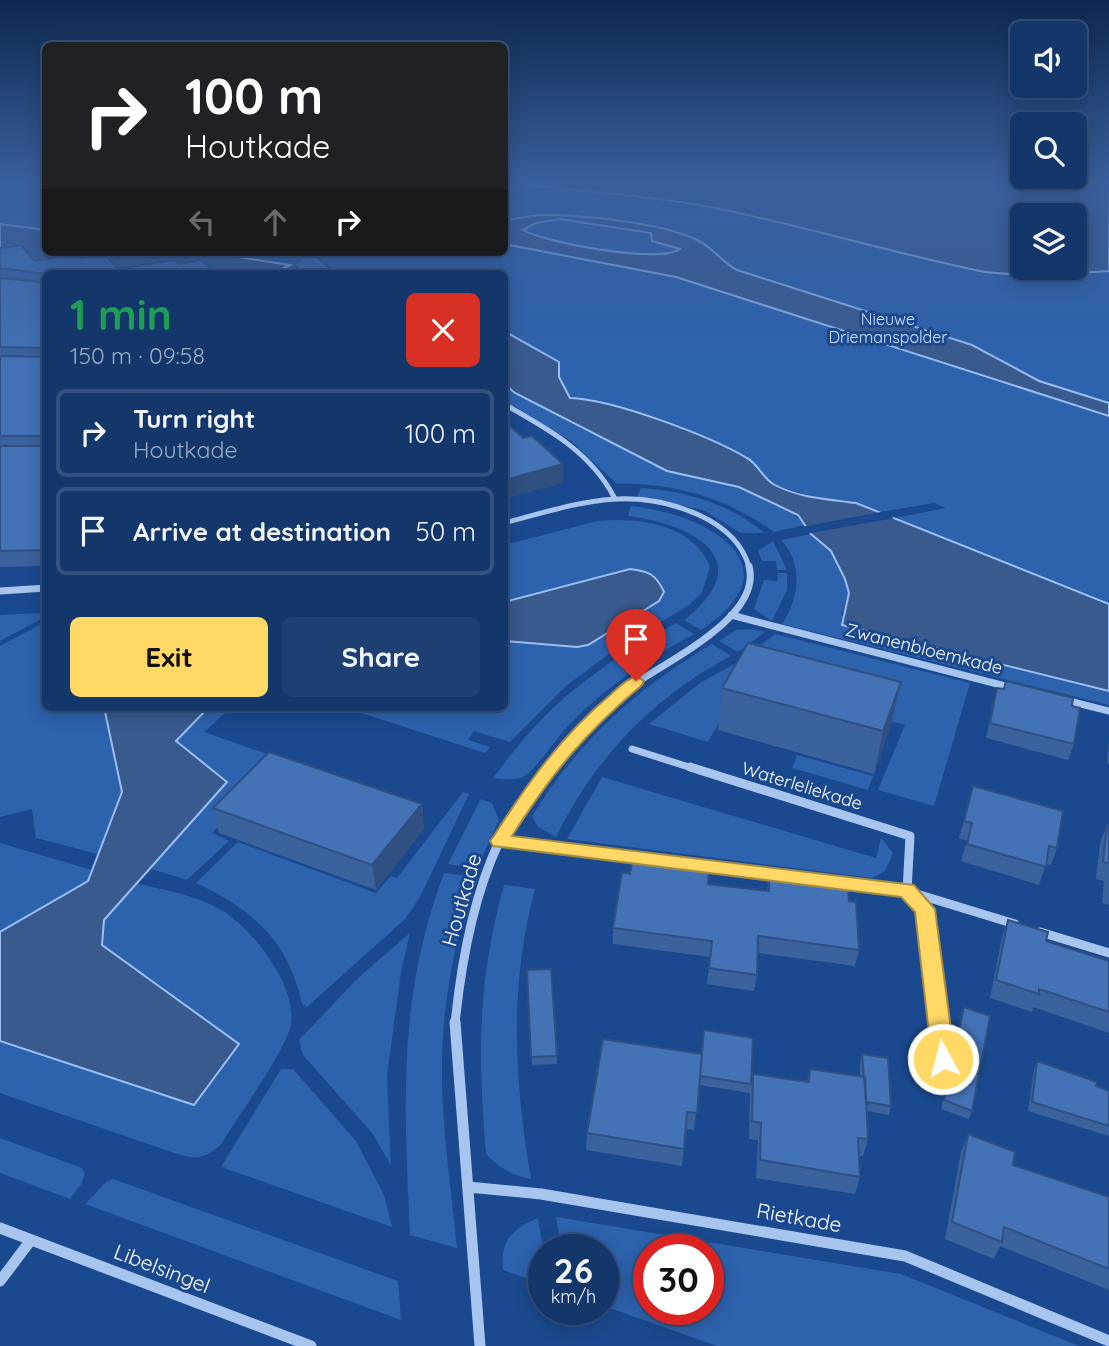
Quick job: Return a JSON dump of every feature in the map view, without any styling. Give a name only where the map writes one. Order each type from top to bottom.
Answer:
[{"type":"street","points":[[508,407],[583,457],[610,486],[614,497]]},
{"type":"street","name":"Houtkade","points":[[480,1346],[455,1023],[475,911],[499,841],[539,780],[588,722],[636,681],[706,637],[740,605],[750,580],[748,556],[740,542],[710,520],[652,501],[614,497],[508,522]]},
{"type":"street","points":[[0,591],[42,589]]},
{"type":"street","name":"Zwanenbloemkade","points":[[731,615],[1029,691]]},
{"type":"street","points":[[1055,698],[1109,711]]},
{"type":"street","name":"Waterleliekade","points":[[632,749],[910,836],[907,891]]},
{"type":"street","points":[[499,841],[907,891],[1021,926]]},
{"type":"street","points":[[907,891],[925,909],[943,1059]]},
{"type":"street","points":[[1033,930],[1109,953]]},
{"type":"street","name":"Rietkade","points":[[468,1187],[541,1194],[905,1256],[1109,1340]]},
{"type":"street","name":"Libelsingel","points":[[0,1228],[311,1346]]},
{"type":"street","points":[[0,1282],[31,1240]]},
{"type":"green space","name":"Nieuwe Driemanspolder","points":[[508,246],[1010,246],[1010,280],[1087,280],[1087,246],[1109,246],[1109,604],[894,518],[946,508],[934,503],[881,512],[856,503],[828,501],[771,483],[760,472],[649,416],[568,397],[552,360],[508,333],[508,270],[345,270],[315,267],[308,270],[280,270],[289,265],[230,256],[508,256]]},
{"type":"green space","points":[[508,386],[572,424],[667,471],[739,487],[787,508],[805,525],[774,532],[738,510],[700,495],[659,486],[617,484],[571,441],[508,402]]},
{"type":"green space","points":[[641,488],[675,492],[707,501],[737,514],[765,533],[741,533],[703,510],[637,497]]},
{"type":"green space","points":[[631,506],[687,519],[712,531],[731,546],[742,564],[743,584],[730,606],[701,630],[684,620],[706,599],[717,580],[717,563],[709,548],[675,527],[628,516]]},
{"type":"green space","points":[[630,520],[663,526],[677,532],[702,552],[710,566],[702,593],[689,605],[609,654],[566,686],[510,742],[474,731],[468,740],[490,747],[485,753],[355,711],[508,711],[508,641],[588,645],[659,601],[523,597],[508,601],[508,544],[598,521]]},
{"type":"green space","points":[[811,534],[831,551],[845,579],[849,593],[841,615],[858,631],[1109,691],[1109,705],[782,624],[795,593],[796,571],[788,549],[781,540]]},
{"type":"green space","points":[[773,541],[787,570],[777,570],[776,561],[762,561],[758,551]]},
{"type":"green space","points":[[778,573],[787,573],[787,590],[772,621],[754,609],[764,580],[777,581]]},
{"type":"green space","points":[[42,613],[42,619],[0,641],[0,615]]},
{"type":"green space","points":[[676,623],[694,634],[645,663],[599,697],[566,729],[525,776],[517,779],[493,778],[525,737],[562,700],[617,658]]},
{"type":"green space","points":[[42,624],[42,711],[105,711],[122,792],[98,854],[36,838],[32,809],[0,817],[0,646]]},
{"type":"green space","points":[[736,630],[765,632],[738,652],[719,641]]},
{"type":"green space","points":[[775,634],[970,683],[934,806],[878,790],[905,725],[743,681],[708,742],[649,724],[700,683],[740,661]]},
{"type":"green space","points":[[712,644],[731,656],[676,690],[629,732],[589,781],[556,837],[538,827],[532,816],[589,741],[634,698]]},
{"type":"green space","points":[[205,711],[228,711],[204,732],[298,765],[272,773],[212,833],[229,841],[187,880],[148,868],[227,782],[175,741]]},
{"type":"green space","points":[[797,755],[873,776],[868,790],[792,768]]},
{"type":"green space","points":[[602,777],[876,858],[881,838],[893,853],[885,871],[872,878],[567,839]]},
{"type":"green space","points":[[463,792],[469,794],[421,895],[405,919],[307,1007],[302,1004],[288,962],[265,930],[235,904],[196,883],[238,842],[376,893],[391,876],[397,878]]},
{"type":"green space","points":[[481,799],[492,803],[499,820],[477,869],[448,864]]},
{"type":"green space","points":[[0,843],[92,870],[88,881],[0,932]]},
{"type":"green space","points":[[444,873],[474,877],[452,968],[443,1038],[443,1108],[457,1248],[410,1235],[406,1141],[407,1052],[411,1008],[429,919]]},
{"type":"green space","points":[[135,883],[193,898],[226,913],[257,942],[281,979],[289,999],[291,1017],[288,1034],[274,1061],[222,1143],[202,1156],[177,1154],[0,1093],[0,1041],[194,1105],[238,1043],[102,945],[104,920]]},
{"type":"green space","points":[[504,885],[535,889],[521,961],[517,1033],[521,1106],[531,1179],[506,1170],[486,1154],[481,1051],[484,987]]},
{"type":"green space","points":[[410,933],[401,972],[387,1076],[391,1166],[373,1134],[303,1055],[299,1040],[358,978]]},
{"type":"green space","points":[[281,1069],[293,1069],[356,1141],[384,1195],[392,1227],[221,1167]]},
{"type":"green space","points":[[0,1138],[82,1168],[85,1173],[82,1183],[70,1199],[0,1173]]},
{"type":"green space","points":[[113,1179],[398,1281],[401,1320],[85,1204],[106,1182]]},
{"type":"green space","points":[[556,1217],[659,1234],[633,1234],[633,1316],[619,1311],[619,1234],[559,1234]]},
{"type":"green space","points":[[538,1218],[541,1234],[528,1234],[528,1279],[503,1270],[506,1244],[521,1227]]},
{"type":"green space","points":[[724,1245],[901,1274],[1079,1346],[717,1346],[658,1325],[724,1325]]},
{"type":"shaded area","points":[[0,246],[42,246],[42,256],[230,256],[290,265],[281,270],[42,270],[42,273],[0,277]]},
{"type":"shaded area","points":[[513,246],[577,246],[650,254],[680,249],[669,246],[706,246],[737,270],[972,345],[1039,381],[1109,403],[1109,416],[676,277]]},
{"type":"shaded area","points":[[874,246],[1010,246],[1010,274],[985,272]]},
{"type":"shaded area","points":[[1087,246],[1109,246],[1109,271],[1087,272]]},
{"type":"shaded area","points":[[508,333],[559,362],[559,377],[570,398],[610,405],[686,430],[747,458],[769,481],[783,489],[813,497],[856,503],[1109,604],[1109,691],[842,625],[849,593],[845,579],[831,551],[811,534],[798,515],[739,487],[667,471],[508,387]]},
{"type":"shaded area","points":[[630,569],[651,574],[664,592],[659,601],[588,645],[577,647],[508,641],[508,601]]},
{"type":"shaded area","points":[[105,711],[205,711],[176,741],[227,782],[104,920],[102,945],[239,1044],[194,1105],[0,1041],[0,932],[88,881],[122,792]]},
{"type":"pier","points":[[886,511],[894,518],[806,534],[801,527]]},
{"type":"building","points":[[22,246],[34,261],[65,256],[106,256],[118,269],[174,260],[179,264],[201,260],[213,270],[42,270],[42,273],[0,268],[0,248]]},
{"type":"building","points":[[304,256],[316,256],[332,270],[299,270],[294,265]]},
{"type":"building","points":[[0,278],[42,282],[42,348],[0,347]]},
{"type":"building","points":[[0,356],[42,357],[42,436],[0,436]]},
{"type":"building","points":[[508,424],[523,438],[532,436],[563,464],[508,479]]},
{"type":"building","points":[[0,446],[42,446],[42,550],[0,551]]},
{"type":"building","points":[[748,643],[901,682],[883,731],[722,688]]},
{"type":"building","points":[[1006,681],[1073,698],[1072,706],[1080,708],[1074,744],[990,723],[997,688],[1004,689]]},
{"type":"building","points":[[269,752],[422,804],[372,865],[213,808]]},
{"type":"building","points":[[973,786],[1063,811],[1057,848],[1049,846],[1046,867],[967,844],[972,823],[964,821]]},
{"type":"building","points":[[1107,825],[1109,826],[1109,863],[1103,862]]},
{"type":"building","points":[[632,861],[709,870],[708,884],[769,891],[769,878],[848,888],[849,901],[856,902],[859,950],[758,936],[757,975],[709,968],[712,941],[613,928],[622,872],[630,874]]},
{"type":"building","points":[[1008,920],[1048,932],[1046,941],[1109,961],[1109,1012],[1039,989],[1039,994],[996,980]]},
{"type":"building","points":[[551,969],[557,1056],[531,1057],[527,970]]},
{"type":"building","points":[[964,1007],[990,1016],[972,1111],[944,1100]]},
{"type":"building","points":[[704,1030],[753,1038],[751,1084],[700,1076]]},
{"type":"building","points":[[603,1039],[702,1054],[697,1113],[687,1112],[684,1149],[587,1133]]},
{"type":"building","points":[[862,1054],[888,1058],[891,1106],[866,1102]]},
{"type":"building","points":[[1037,1061],[1097,1082],[1096,1086],[1109,1091],[1109,1126],[1032,1102]]},
{"type":"building","points":[[810,1069],[865,1077],[868,1139],[858,1138],[860,1177],[760,1160],[761,1123],[752,1121],[753,1074],[809,1082]]},
{"type":"building","points":[[968,1134],[1015,1152],[1013,1165],[1109,1197],[1109,1269],[1004,1227],[1002,1242],[952,1222]]},
{"type":"route","points":[[636,681],[588,722],[565,748],[539,780],[499,841],[907,891],[925,909],[943,1059]]}]
